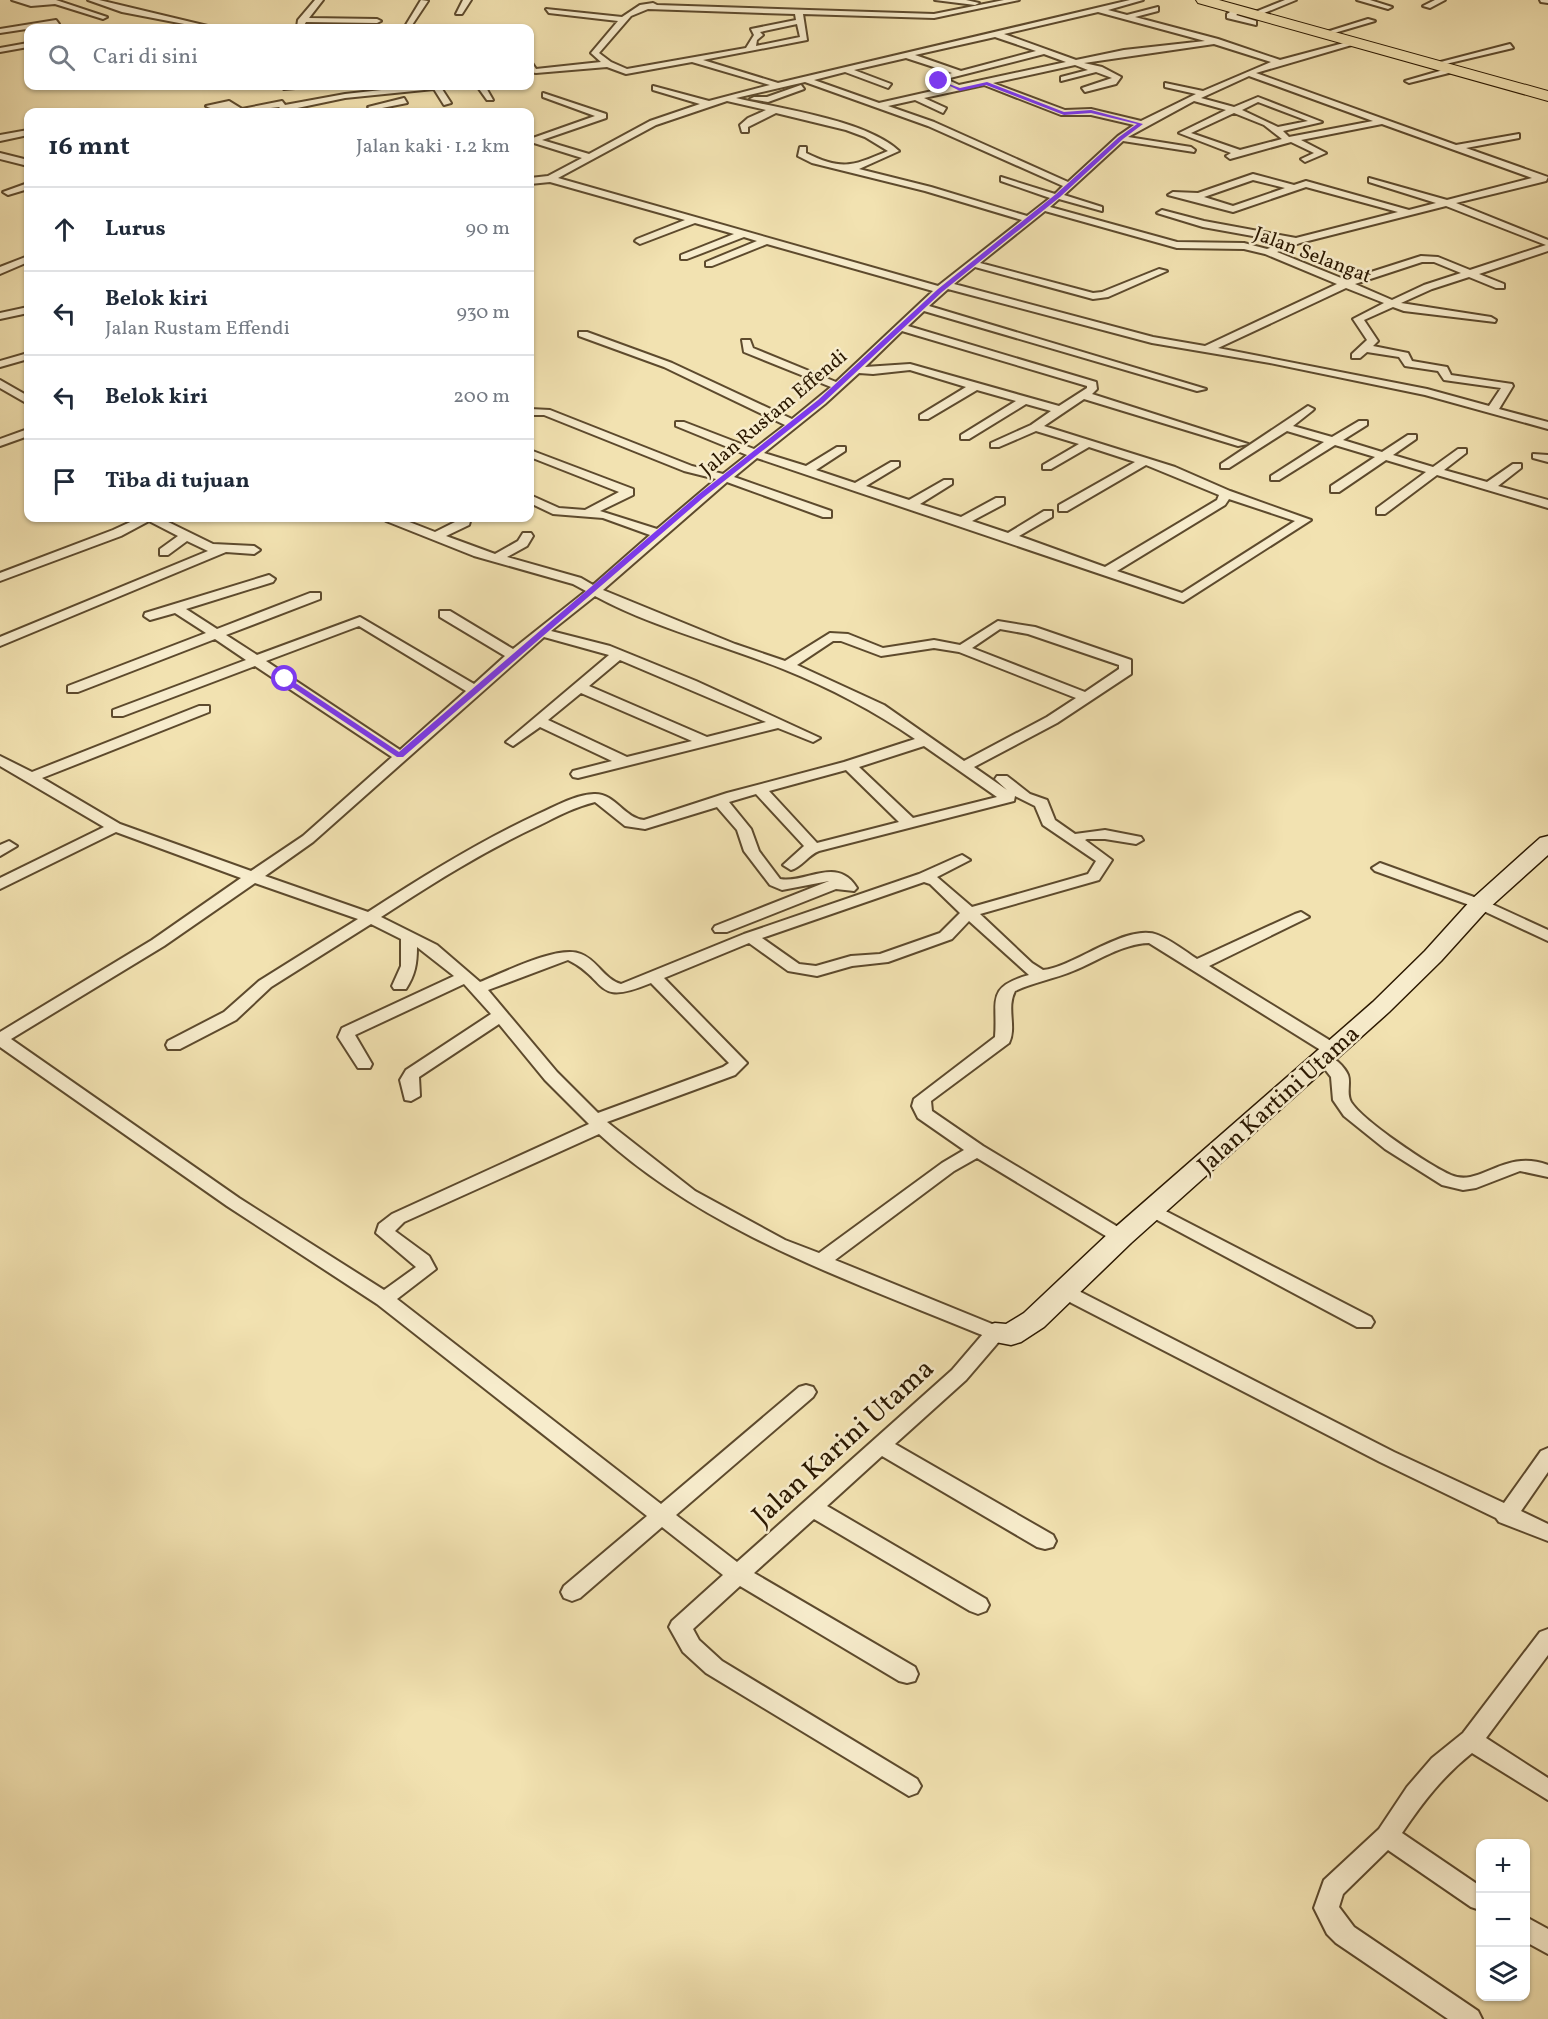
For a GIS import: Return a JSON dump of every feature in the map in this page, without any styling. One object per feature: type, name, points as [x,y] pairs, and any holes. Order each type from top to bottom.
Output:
[{"type":"highway","points":[[1203,0],[1248,16],[1324,34],[1548,96]]},
{"type":"street","points":[[16,0],[31,4],[55,2],[103,17]]},
{"type":"street","points":[[95,1],[115,0]]},
{"type":"street","points":[[301,24],[320,0]]},
{"type":"street","points":[[459,12],[467,0]]},
{"type":"street","points":[[672,0],[632,12],[595,49],[595,53],[608,64],[626,72],[803,39],[798,10]]},
{"type":"street","points":[[939,0],[991,5]]},
{"type":"street","points":[[905,24],[1015,0]]},
{"type":"street","points":[[1117,0],[1127,3]]},
{"type":"street","points":[[534,181],[550,179],[653,123],[731,97],[1138,0]]},
{"type":"street","points":[[1248,16],[1292,0]]},
{"type":"street","points":[[1361,0],[1388,7]]},
{"type":"street","points":[[1427,6],[1441,0]]},
{"type":"street","points":[[95,1],[126,12],[187,24]]},
{"type":"street","points":[[410,24],[424,1]]},
{"type":"street","points":[[643,8],[945,15]]},
{"type":"street","points":[[730,21],[737,9]]},
{"type":"street","points":[[1125,18],[1155,9]]},
{"type":"street","points":[[1099,10],[1215,41],[1278,62]]},
{"type":"street","points":[[549,11],[623,19]]},
{"type":"street","points":[[321,24],[377,21]]},
{"type":"street","points":[[750,48],[754,43],[753,39],[759,35],[754,31],[800,21]]},
{"type":"street","points":[[1324,34],[1371,21]]},
{"type":"street","points":[[44,24],[56,22]]},
{"type":"street","points":[[0,31],[24,27]]},
{"type":"street","points":[[994,34],[1114,75],[1116,80],[1085,90]]},
{"type":"street","points":[[879,105],[1136,50],[1189,49],[1215,41]]},
{"type":"street","name":"Jalan Rustam Effendi","points":[[3,1033],[158,943],[256,877],[308,838],[514,654],[595,590],[657,533],[838,386],[943,288],[1070,186],[1121,138],[1141,124],[1249,73],[1278,62],[1352,42]]},
{"type":"street","points":[[0,50],[24,46]]},
{"type":"street","points":[[1433,65],[1510,46]]},
{"type":"street","points":[[960,89],[938,79],[1046,51]]},
{"type":"street","points":[[908,55],[959,73]]},
{"type":"street","points":[[689,59],[776,85]]},
{"type":"street","points":[[534,70],[608,64]]},
{"type":"street","points":[[1064,79],[1099,69]]},
{"type":"street","points":[[846,70],[888,86]]},
{"type":"street","points":[[1408,81],[1451,70]]},
{"type":"street","points":[[1249,73],[1545,178]]},
{"type":"street","points":[[804,79],[931,124],[1070,186]]},
{"type":"street","points":[[731,97],[765,101],[802,88],[789,82]]},
{"type":"street","points":[[987,83],[1064,113],[1091,112],[1141,124]]},
{"type":"street","points":[[1168,85],[1203,93]]},
{"type":"street","points":[[656,88],[709,104]]},
{"type":"street","points":[[284,90],[283,108],[314,101],[400,90]]},
{"type":"street","points":[[439,90],[447,103]]},
{"type":"street","points":[[484,90],[490,98]]},
{"type":"street","points":[[534,140],[603,116],[546,94]]},
{"type":"street","points":[[354,95],[374,108]]},
{"type":"street","points":[[731,97],[860,132],[895,151],[852,170]]},
{"type":"street","points":[[918,98],[943,110]]},
{"type":"street","points":[[1193,98],[1234,110],[1279,129],[1290,140],[1322,153],[1305,159]]},
{"type":"street","points":[[1239,153],[1183,133],[1254,100],[1262,99],[1318,122],[1279,129]]},
{"type":"street","points":[[314,101],[325,108]]},
{"type":"street","points":[[379,108],[404,101]]},
{"type":"street","points":[[210,106],[229,104],[234,108]]},
{"type":"street","points":[[745,130],[743,127],[750,121],[777,110]]},
{"type":"street","points":[[1227,157],[1290,140],[1381,121]]},
{"type":"street","points":[[1418,134],[1434,130],[1422,125]]},
{"type":"street","points":[[0,138],[24,134]]},
{"type":"street","points":[[1452,146],[1479,145],[1516,136]]},
{"type":"street","points":[[1121,138],[1191,150]]},
{"type":"street","points":[[534,142],[591,158]]},
{"type":"street","points":[[803,149],[801,154],[804,157],[1027,219]]},
{"type":"street","points":[[0,156],[24,162]]},
{"type":"street","points":[[1173,195],[1205,194],[1253,177],[1295,188]]},
{"type":"street","points":[[1268,252],[1297,241],[1450,204],[1545,178]]},
{"type":"street","points":[[550,179],[859,266],[1152,340],[1281,362],[1427,392],[1548,426]]},
{"type":"street","points":[[1004,179],[1099,209]]},
{"type":"street","points":[[1372,180],[1450,204],[1548,243]]},
{"type":"street","points":[[1190,196],[1233,209],[1295,188],[1311,185],[1411,213]]},
{"type":"street","points":[[8,192],[24,187]]},
{"type":"street","name":"Jalan Selangat","points":[[1043,208],[1177,245],[1232,244],[1268,252],[1393,305],[1442,315],[1491,320]]},
{"type":"street","points":[[1162,213],[1203,225],[1297,241]]},
{"type":"street","points":[[640,241],[694,220]]},
{"type":"street","points":[[684,257],[743,234]]},
{"type":"street","points":[[709,264],[767,240]]},
{"type":"street","points":[[1356,356],[1373,339],[1356,321],[1428,287],[1548,248]]},
{"type":"street","points":[[1205,350],[1345,284],[1421,259],[1435,260],[1500,286]]},
{"type":"street","points":[[2,268],[24,260]]},
{"type":"street","points":[[974,264],[1093,296],[1104,295],[1162,271]]},
{"type":"street","points":[[922,308],[1201,388]]},
{"type":"street","points":[[0,316],[24,311]]},
{"type":"street","points":[[958,342],[989,326]]},
{"type":"street","points":[[900,327],[958,342],[1092,384],[1092,389],[1035,428],[995,445]]},
{"type":"street","points":[[583,334],[641,355],[793,424]]},
{"type":"street","points":[[746,342],[748,350],[764,358],[838,386]]},
{"type":"street","points":[[1365,348],[1404,355],[1405,361],[1409,364],[1443,369],[1446,378],[1508,386],[1493,409]]},
{"type":"street","points":[[0,363],[24,357]]},
{"type":"street","points":[[856,369],[873,371],[910,367],[1060,410]]},
{"type":"street","points":[[0,383],[24,398]]},
{"type":"street","points":[[924,417],[975,387]]},
{"type":"street","points":[[1083,395],[1242,444]]},
{"type":"street","points":[[965,436],[1025,400]]},
{"type":"street","points":[[1225,466],[1285,428],[1308,409]]},
{"type":"street","points":[[534,412],[546,412],[688,469],[726,478],[827,514]]},
{"type":"street","points":[[1275,478],[1363,423]]},
{"type":"street","points":[[680,424],[726,444],[963,521],[1183,598],[1305,520],[1226,494],[1190,477],[1145,461],[1035,428]]},
{"type":"street","points":[[1285,428],[1547,503]]},
{"type":"street","points":[[0,443],[24,434]]},
{"type":"street","points":[[1335,489],[1412,436]]},
{"type":"street","points":[[1047,466],[1089,443]]},
{"type":"street","points":[[808,470],[841,449]]},
{"type":"street","points":[[1381,511],[1462,451]]},
{"type":"street","points":[[534,455],[629,492],[589,512]]},
{"type":"street","points":[[1063,508],[1145,461]]},
{"type":"street","points":[[858,486],[895,464]]},
{"type":"street","points":[[1488,487],[1517,466]]},
{"type":"street","points":[[911,504],[948,482]]},
{"type":"street","points":[[1107,571],[1221,502],[1226,494]]},
{"type":"street","points":[[534,501],[557,511],[605,515],[657,533]]},
{"type":"street","points":[[963,521],[1000,501]]},
{"type":"street","points":[[1009,537],[1048,514]]},
{"type":"street","points":[[0,577],[141,522]]},
{"type":"street","points":[[158,522],[211,548],[254,550]]},
{"type":"street","points":[[400,522],[497,558],[578,581],[614,601],[730,647],[787,666],[879,708],[928,740],[1025,796],[1042,803],[1048,822],[1104,860],[1094,877],[968,913],[950,934],[882,959],[851,961],[817,971],[794,968],[750,937]]},
{"type":"street","points":[[436,536],[465,522]]},
{"type":"street","points":[[164,552],[185,536]]},
{"type":"street","points":[[497,558],[523,543],[527,536]]},
{"type":"street","points":[[0,642],[211,548]]},
{"type":"street","points":[[150,616],[269,579]]},
{"type":"street","points":[[73,689],[315,596]]},
{"type":"street","points":[[175,607],[400,756]]},
{"type":"street","points":[[446,614],[514,654]]},
{"type":"street","points":[[118,713],[360,621],[474,690]]},
{"type":"street","points":[[962,649],[994,626],[1003,625],[1030,630],[1126,663],[1126,671],[1052,720],[970,763]]},
{"type":"street","points":[[542,633],[618,655],[813,738]]},
{"type":"street","points":[[787,666],[830,637],[843,638],[881,652],[900,651],[934,644],[962,649],[1086,697]]},
{"type":"street","points":[[513,742],[618,655]]},
{"type":"street","points":[[579,687],[705,741]]},
{"type":"street","points":[[30,778],[204,709]]},
{"type":"street","points":[[539,720],[625,762]]},
{"type":"street","points":[[578,774],[779,723]]},
{"type":"street","points":[[174,1045],[230,1016],[265,984],[439,872],[506,835],[577,802],[595,798],[604,800],[637,826],[686,813],[759,788],[849,765],[928,740]]},
{"type":"street","points":[[1,762],[115,826],[189,855],[370,918],[431,948],[472,982],[550,1076],[598,1123],[650,1167],[689,1195],[778,1244],[995,1333]]},
{"type":"street","points":[[791,866],[805,852],[814,848],[1009,798],[970,763]]},
{"type":"street","points":[[849,765],[910,824]]},
{"type":"street","points":[[759,788],[814,848]]},
{"type":"street","points":[[719,800],[744,829],[752,851],[775,882],[782,885],[829,875],[848,886],[861,898]]},
{"type":"street","points":[[0,884],[115,826]]},
{"type":"street","points":[[1076,839],[1082,836],[1098,835],[1136,840]]},
{"type":"street","name":"Jalan Kartini Utama","points":[[995,1333],[1011,1335],[1023,1329],[1121,1237],[1329,1054],[1433,956],[1480,904],[1548,843]]},
{"type":"street","points":[[364,1064],[345,1037],[348,1032],[472,982],[567,955],[579,959],[617,989],[654,977],[750,937],[924,877],[962,860]]},
{"type":"street","points":[[1380,868],[1480,904],[1548,936]]},
{"type":"street","points":[[924,877],[935,881],[1026,966],[1034,972],[1048,975]]},
{"type":"street","points":[[722,929],[835,884],[848,886]]},
{"type":"street","points":[[1198,965],[1301,917]]},
{"type":"street","points":[[400,986],[409,966],[409,936]]},
{"type":"street","points":[[1121,1237],[977,1150],[924,1114],[921,1106],[923,1099],[1003,1039],[1004,1030],[1000,1012],[1008,988],[1143,938],[1160,942],[1198,965],[1221,983],[1329,1054],[1340,1076],[1338,1086],[1343,1103],[1360,1121],[1448,1181],[1459,1184],[1479,1182],[1520,1163],[1538,1166],[1548,1171]]},
{"type":"street","points":[[384,1299],[428,1269],[422,1261],[385,1233],[392,1223],[424,1205],[598,1123],[729,1071],[739,1063],[654,977]]},
{"type":"street","points":[[411,1096],[409,1080],[412,1074],[501,1016]]},
{"type":"street","points":[[3,1033],[233,1202],[384,1299],[661,1514],[729,1581],[907,1674]]},
{"type":"street","points":[[821,1261],[948,1167],[977,1150]]},
{"type":"street","points":[[1152,1210],[1364,1322]]},
{"type":"street","points":[[1065,1291],[1366,1447],[1548,1533]]},
{"type":"street","name":"Jalan Karini Utama","points":[[909,1786],[741,1686],[700,1656],[680,1627],[959,1375],[995,1333]]},
{"type":"street","points":[[572,1592],[806,1392]]},
{"type":"street","points":[[880,1445],[1045,1541]]},
{"type":"street","points":[[1506,1515],[1548,1456]]},
{"type":"street","points":[[811,1507],[978,1605]]},
{"type":"street","points":[[1469,2019],[1345,1935],[1330,1917],[1326,1908],[1328,1898],[1334,1888],[1387,1836],[1434,1773],[1471,1740],[1548,1638]]},
{"type":"street","points":[[1471,1740],[1548,1790]]},
{"type":"street","points":[[1387,1836],[1476,1896]]},
{"type":"street","points":[[1530,1931],[1548,1943]]},
{"type":"route","points":[[285,679],[400,756],[514,654],[595,590],[657,533],[820,402],[940,290],[1058,196],[1121,138],[1141,124],[1091,112],[1067,114],[987,83],[960,89],[939,81]]}]
